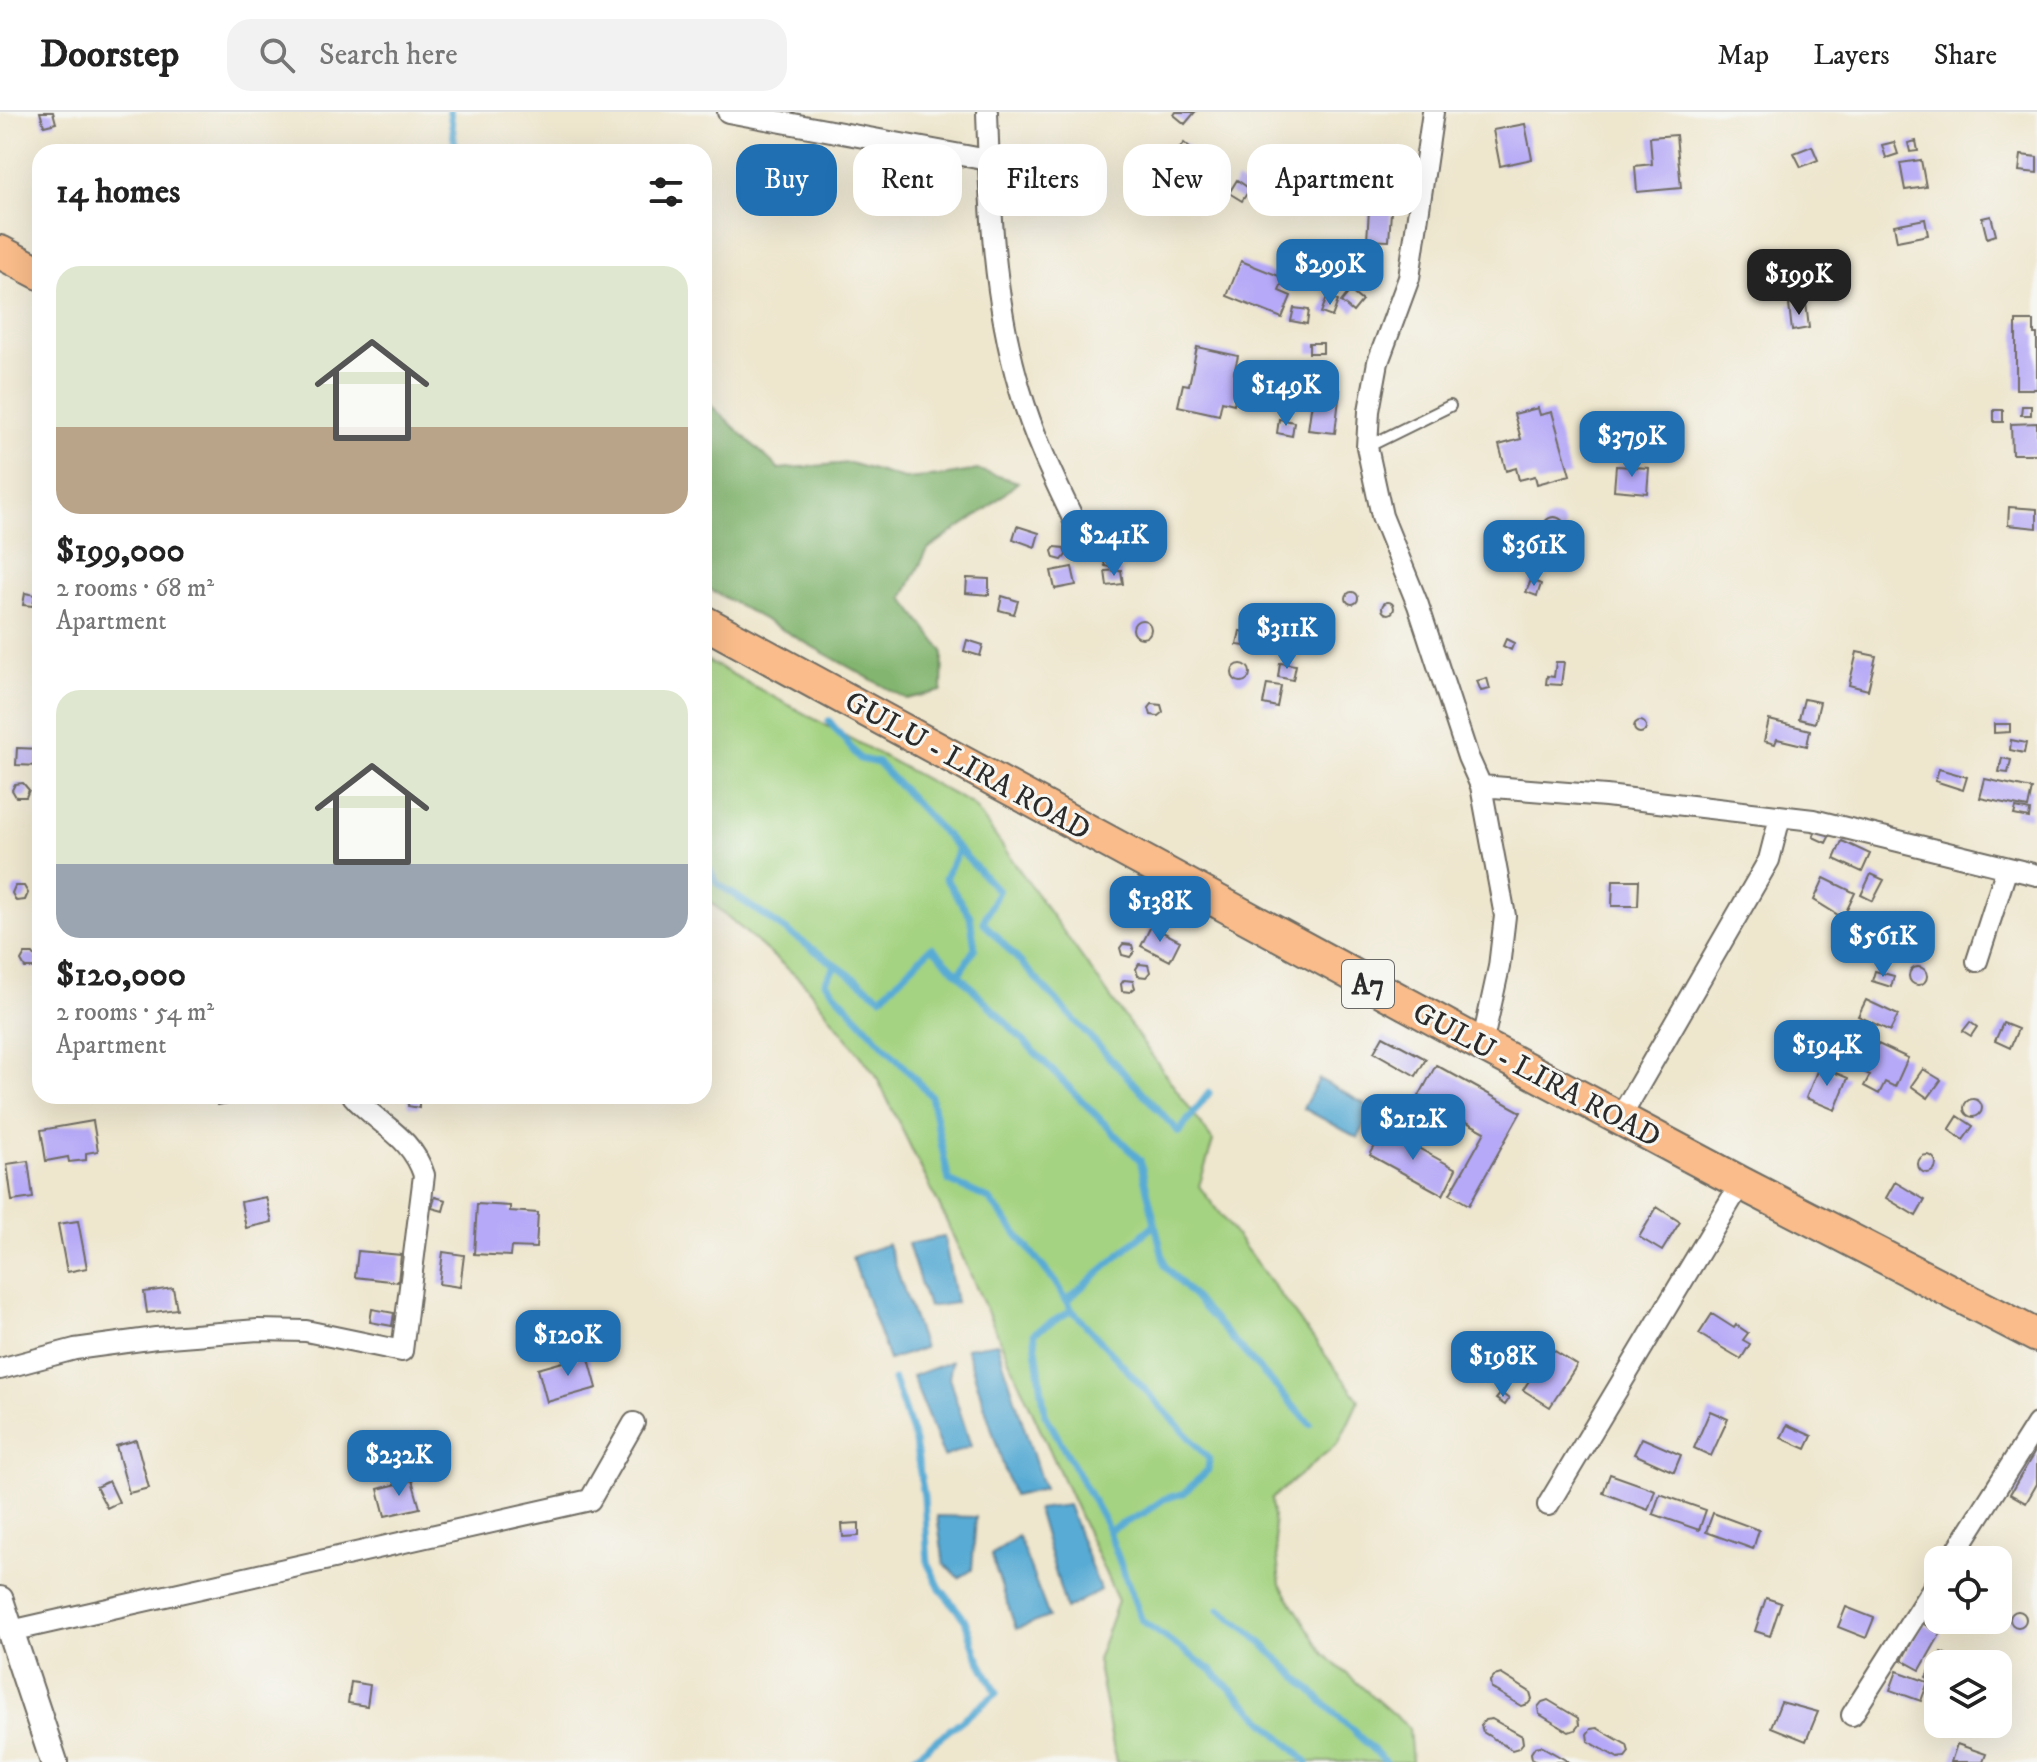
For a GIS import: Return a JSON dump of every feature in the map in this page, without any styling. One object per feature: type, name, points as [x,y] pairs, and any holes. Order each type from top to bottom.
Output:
[{"type":"main road","points":[[0,252],[32,269]]},
{"type":"main road","name":"GULU - LIRA ROAD","points":[[712,626],[1482,1045],[2037,1336]]},
{"type":"street","points":[[728,112],[978,158]]},
{"type":"street","points":[[987,112],[988,144]]},
{"type":"street","points":[[1433,112],[1411,267],[1372,386],[1367,447],[1382,516],[1418,605],[1468,757],[1481,786],[1505,916],[1494,995],[1482,1045]]},
{"type":"street","points":[[991,216],[1001,316],[1024,404],[1043,455],[1079,531]]},
{"type":"street","points":[[1481,786],[1606,796],[1838,825],[2037,875]]},
{"type":"street","points":[[1620,1118],[1769,860],[1780,817]]},
{"type":"street","points":[[1977,961],[2007,868]]},
{"type":"street","points":[[0,1369],[75,1349],[156,1338],[270,1329],[306,1331],[402,1351],[424,1175],[410,1146],[362,1104]]},
{"type":"street","points":[[1548,1505],[1741,1183]]},
{"type":"street","points":[[11,1631],[590,1500],[634,1423]]},
{"type":"street","points":[[1960,1546],[2037,1424]]},
{"type":"street","points":[[0,1600],[54,1762]]},
{"type":"street","points":[[1852,1715],[1924,1602]]},
{"type":"lane","points":[[1367,447],[1450,406]]},
{"type":"green space","points":[[712,406],[779,469],[850,463],[904,479],[978,470],[1018,482],[988,508],[928,549],[903,598],[943,651],[942,691],[906,699],[712,590]]},
{"type":"green space","points":[[712,663],[973,805],[1213,1141],[1199,1186],[1359,1400],[1339,1442],[1271,1499],[1280,1584],[1324,1654],[1409,1728],[1412,1762],[1116,1762],[1097,1660],[1118,1601],[940,1207],[875,1074],[804,983],[712,903]]},
{"type":"water","points":[[1319,1079],[1374,1109],[1358,1138],[1303,1108]]},
{"type":"water","points":[[944,1237],[956,1303],[928,1307],[908,1244]]},
{"type":"water","points":[[888,1244],[924,1348],[889,1360],[852,1257]]},
{"type":"water","points":[[997,1343],[1044,1489],[1013,1496],[966,1348]]},
{"type":"water","points":[[952,1361],[949,1378],[971,1446],[944,1457],[912,1376]]},
{"type":"water","points":[[1068,1505],[1100,1590],[1066,1609],[1037,1509]]},
{"type":"water","points":[[937,1516],[976,1517],[972,1570],[959,1578],[944,1564]]},
{"type":"water","points":[[1018,1536],[1049,1617],[1016,1629],[991,1555]]},
{"type":"building","points":[[40,112],[53,112],[56,123],[44,126]]},
{"type":"building","points":[[1176,112],[1195,112],[1185,124],[1174,115]]},
{"type":"building","points":[[1525,124],[1532,159],[1500,166],[1493,130]]},
{"type":"building","points":[[1676,135],[1681,188],[1637,192],[1635,166],[1652,164],[1650,137]]},
{"type":"building","points":[[1916,141],[1918,151],[1910,152],[1908,143]]},
{"type":"building","points":[[1894,142],[1898,154],[1886,158],[1882,145]]},
{"type":"building","points":[[1812,146],[1818,160],[1801,167],[1794,153]]},
{"type":"building","points":[[2021,155],[2037,157],[2037,173],[2019,171]]},
{"type":"building","points":[[1921,160],[1926,187],[1905,190],[1900,163]]},
{"type":"building","points":[[1237,180],[1247,187],[1247,194],[1242,201],[1231,194]]},
{"type":"building","points":[[1369,216],[1391,216],[1389,241],[1367,240]]},
{"type":"building","points":[[1991,216],[1996,235],[1987,238],[1982,218]]},
{"type":"building","points":[[1925,219],[1928,235],[1897,241],[1894,225]]},
{"type":"building","points":[[1241,261],[1284,278],[1279,291],[1291,296],[1282,318],[1227,296]]},
{"type":"building","points":[[1350,291],[1362,301],[1353,312],[1341,302]]},
{"type":"building","points":[[1327,297],[1338,301],[1332,317],[1321,313]]},
{"type":"building","points":[[1806,303],[1809,328],[1792,331],[1789,305]]},
{"type":"building","points":[[1294,308],[1309,310],[1307,324],[1291,321]]},
{"type":"building","points":[[2016,321],[2034,321],[2034,334],[2037,334],[2037,389],[2016,389]]},
{"type":"building","points":[[1309,343],[1323,343],[1323,353],[1309,353]]},
{"type":"building","points":[[1197,347],[1238,356],[1234,373],[1241,375],[1234,404],[1222,401],[1219,415],[1178,406],[1183,384],[1189,385]]},
{"type":"building","points":[[1314,387],[1340,390],[1335,433],[1308,430]]},
{"type":"building","points":[[2022,406],[2031,406],[2031,415],[2021,415]]},
{"type":"building","points":[[1538,408],[1540,415],[1552,412],[1570,475],[1537,484],[1535,476],[1519,480],[1516,468],[1506,471],[1499,445],[1521,439],[1514,414]]},
{"type":"building","points":[[1994,410],[2003,410],[2003,422],[1994,422]]},
{"type":"building","points":[[1279,419],[1294,422],[1292,436],[1277,433]]},
{"type":"building","points":[[2037,423],[2037,454],[2012,454],[2011,424]]},
{"type":"building","points":[[1616,466],[1649,468],[1647,493],[1614,490]]},
{"type":"building","points":[[2009,507],[2037,509],[2037,528],[2008,525]]},
{"type":"building","points":[[1554,517],[1562,520],[1565,528],[1562,536],[1554,539],[1546,536],[1543,528],[1546,520]]},
{"type":"building","points":[[1017,526],[1039,533],[1035,547],[1013,539]]},
{"type":"building","points":[[1101,533],[1110,534],[1112,541],[1108,546],[1100,544],[1098,538]]},
{"type":"building","points":[[1055,547],[1064,548],[1066,555],[1062,560],[1054,558],[1052,551]]},
{"type":"building","points":[[1107,555],[1115,556],[1117,563],[1113,568],[1105,566],[1103,559]]},
{"type":"building","points":[[1072,567],[1076,585],[1055,589],[1051,571]]},
{"type":"building","points":[[1121,570],[1123,584],[1107,586],[1105,571]]},
{"type":"building","points":[[967,578],[989,579],[989,595],[966,593]]},
{"type":"building","points":[[1531,580],[1541,584],[1537,596],[1526,592]]},
{"type":"building","points":[[1352,592],[1358,598],[1352,604],[1346,598]]},
{"type":"building","points":[[25,593],[32,594],[32,606],[23,605]]},
{"type":"building","points":[[1002,596],[1018,601],[1014,614],[999,610]]},
{"type":"building","points":[[1388,602],[1394,608],[1388,614],[1382,608]]},
{"type":"building","points":[[1142,620],[1151,629],[1142,638],[1133,629]]},
{"type":"building","points":[[1240,631],[1255,634],[1253,647],[1237,645]]},
{"type":"building","points":[[1506,639],[1514,643],[1511,650],[1503,646]]},
{"type":"building","points":[[967,640],[983,645],[980,656],[964,651]]},
{"type":"building","points":[[1857,652],[1876,656],[1868,690],[1849,685]]},
{"type":"building","points":[[1556,662],[1564,662],[1561,685],[1546,684],[1547,676],[1554,677]]},
{"type":"building","points":[[1280,663],[1296,665],[1293,680],[1278,677]]},
{"type":"building","points":[[1241,664],[1250,673],[1241,682],[1232,673]]},
{"type":"building","points":[[1487,678],[1490,689],[1481,691],[1477,681]]},
{"type":"building","points":[[1267,684],[1281,686],[1277,707],[1263,704]]},
{"type":"building","points":[[1804,699],[1820,702],[1815,723],[1799,719]]},
{"type":"building","points":[[1152,704],[1161,705],[1163,712],[1158,716],[1151,715],[1149,708]]},
{"type":"building","points":[[1769,720],[1810,730],[1807,746],[1777,739],[1775,744],[1764,741]]},
{"type":"building","points":[[1640,721],[1646,727],[1640,733],[1634,727]]},
{"type":"building","points":[[1994,724],[2010,724],[2010,732],[1994,733]]},
{"type":"building","points":[[2011,740],[2026,743],[2024,753],[2010,750]]},
{"type":"building","points":[[17,748],[32,749],[32,766],[16,765]]},
{"type":"building","points":[[2002,758],[2011,760],[2008,773],[1999,772]]},
{"type":"building","points":[[1939,769],[1967,777],[1963,790],[1935,781]]},
{"type":"building","points":[[1985,779],[2032,789],[2028,808],[1980,798]]},
{"type":"building","points":[[23,783],[29,790],[26,797],[16,797],[12,790],[15,784]]},
{"type":"building","points":[[2016,808],[2030,811],[2029,818],[2014,815]]},
{"type":"building","points":[[1818,827],[1831,833],[1826,843],[1813,837]]},
{"type":"building","points":[[1842,841],[1870,854],[1862,872],[1834,859]]},
{"type":"building","points":[[1871,874],[1884,880],[1873,901],[1861,895]]},
{"type":"building","points":[[1824,878],[1855,893],[1843,918],[1814,900]]},
{"type":"building","points":[[1613,880],[1639,880],[1638,906],[1612,906]]},
{"type":"building","points":[[15,886],[24,886],[28,893],[25,900],[16,901],[12,893]]},
{"type":"building","points":[[1151,926],[1180,941],[1170,961],[1141,946]]},
{"type":"building","points":[[1123,944],[1132,945],[1134,952],[1130,957],[1122,955],[1120,948]]},
{"type":"building","points":[[25,954],[32,954],[32,968],[25,968],[21,961]]},
{"type":"building","points":[[1139,964],[1148,965],[1150,972],[1146,977],[1138,976],[1136,969]]},
{"type":"building","points":[[1918,967],[1927,976],[1918,985],[1909,976]]},
{"type":"building","points":[[1875,971],[1894,976],[1891,987],[1872,981]]},
{"type":"building","points":[[1124,980],[1133,981],[1135,988],[1130,992],[1122,991]]},
{"type":"building","points":[[1866,1000],[1898,1015],[1890,1031],[1858,1016]]},
{"type":"building","points":[[1970,1022],[1977,1027],[1971,1036],[1963,1031]]},
{"type":"building","points":[[2003,1023],[2018,1029],[2010,1048],[1995,1041]]},
{"type":"building","points":[[1859,1035],[1908,1058],[1895,1087],[1885,1082],[1879,1094],[1864,1086],[1870,1075],[1846,1063]]},
{"type":"building","points":[[1383,1036],[1426,1059],[1416,1076],[1374,1052]]},
{"type":"building","points":[[1436,1065],[1521,1112],[1469,1205],[1450,1194],[1485,1132],[1419,1096]]},
{"type":"building","points":[[1819,1066],[1848,1078],[1835,1110],[1806,1098]]},
{"type":"building","points":[[1923,1069],[1941,1080],[1928,1098],[1911,1086]]},
{"type":"building","points":[[1973,1099],[1982,1108],[1973,1117],[1964,1108]]},
{"type":"building","points":[[1958,1116],[1973,1126],[1963,1140],[1949,1130]]},
{"type":"building","points":[[93,1121],[98,1151],[86,1153],[86,1160],[69,1162],[68,1157],[46,1161],[41,1130]]},
{"type":"building","points":[[1384,1129],[1456,1169],[1443,1195],[1370,1155]]},
{"type":"building","points":[[1927,1155],[1936,1164],[1927,1173],[1918,1164]]},
{"type":"building","points":[[28,1161],[33,1198],[12,1201],[7,1164]]},
{"type":"building","points":[[1895,1182],[1925,1200],[1916,1216],[1886,1198]]},
{"type":"building","points":[[266,1197],[272,1222],[246,1228],[241,1202]]},
{"type":"building","points":[[435,1197],[446,1200],[443,1211],[432,1208]]},
{"type":"building","points":[[477,1204],[510,1206],[510,1211],[538,1213],[536,1248],[511,1247],[510,1256],[474,1254]]},
{"type":"building","points":[[1657,1207],[1680,1222],[1662,1251],[1639,1237]]},
{"type":"building","points":[[78,1221],[87,1268],[67,1272],[58,1224]]},
{"type":"building","points":[[358,1251],[401,1255],[398,1282],[355,1277]]},
{"type":"building","points":[[443,1252],[464,1255],[460,1287],[439,1284]]},
{"type":"building","points":[[173,1288],[177,1309],[147,1313],[144,1292]]},
{"type":"building","points":[[372,1309],[394,1313],[392,1326],[370,1322]]},
{"type":"building","points":[[1712,1314],[1748,1333],[1743,1340],[1750,1344],[1741,1359],[1699,1334]]},
{"type":"building","points":[[1532,1336],[1541,1346],[1531,1355],[1522,1345]]},
{"type":"building","points":[[1508,1347],[1515,1351],[1510,1358],[1504,1353]]},
{"type":"building","points":[[1550,1348],[1577,1365],[1550,1407],[1523,1390]]},
{"type":"building","points":[[588,1355],[597,1388],[547,1402],[538,1369]]},
{"type":"building","points":[[1501,1393],[1509,1399],[1505,1405],[1496,1399]]},
{"type":"building","points":[[1710,1411],[1728,1419],[1711,1456],[1694,1448]]},
{"type":"building","points":[[1787,1425],[1812,1436],[1806,1449],[1781,1438]]},
{"type":"building","points":[[1642,1438],[1681,1455],[1674,1472],[1634,1454]]},
{"type":"building","points":[[136,1440],[149,1488],[129,1493],[116,1446]]},
{"type":"building","points":[[2037,1448],[2037,1484],[2026,1503],[2010,1494]]},
{"type":"building","points":[[1610,1474],[1655,1490],[1648,1510],[1603,1493]]},
{"type":"building","points":[[412,1480],[420,1508],[385,1516],[378,1489]]},
{"type":"building","points":[[109,1481],[119,1502],[107,1508],[96,1487]]},
{"type":"building","points":[[1660,1494],[1706,1510],[1699,1530],[1653,1514]]},
{"type":"building","points":[[1713,1513],[1759,1530],[1753,1549],[1706,1532]]},
{"type":"building","points":[[859,1523],[859,1536],[843,1537],[842,1524]]},
{"type":"building","points":[[1766,1598],[1781,1603],[1770,1636],[1755,1631]]},
{"type":"building","points":[[1846,1607],[1874,1618],[1866,1638],[1838,1627]]},
{"type":"building","points":[[2015,1611],[2021,1611],[2026,1616],[2026,1622],[2021,1627],[2012,1625],[2012,1613]]},
{"type":"building","points":[[1922,1623],[1924,1634],[1940,1634],[1931,1650],[1924,1650],[1924,1663],[1920,1670],[1902,1660]]},
{"type":"building","points":[[1897,1671],[1924,1681],[1921,1701],[1890,1690]]},
{"type":"building","points":[[1501,1674],[1530,1692],[1532,1699],[1528,1704],[1521,1706],[1491,1688],[1490,1681]]},
{"type":"building","points":[[351,1682],[370,1685],[367,1706],[348,1703]]},
{"type":"building","points":[[1548,1700],[1578,1718],[1579,1725],[1575,1730],[1569,1732],[1539,1714],[1538,1707]]},
{"type":"building","points":[[1781,1702],[1818,1712],[1806,1741],[1771,1727]]},
{"type":"building","points":[[1492,1719],[1522,1736],[1523,1743],[1519,1748],[1512,1750],[1483,1732],[1481,1725],[1485,1720]]},
{"type":"building","points":[[1597,1728],[1627,1745],[1629,1752],[1625,1757],[1618,1758],[1588,1741],[1587,1734]]},
{"type":"building","points":[[1957,1744],[1986,1754],[1983,1762],[1951,1762]]},
{"type":"building","points":[[1541,1746],[1569,1762],[1537,1762],[1532,1759],[1531,1753],[1535,1747]]},
{"type":"waterway","points":[[450,112],[455,144]]},
{"type":"waterway","points":[[829,721],[860,759],[878,763],[998,891],[983,922],[1179,1132],[1209,1093]]},
{"type":"waterway","points":[[959,849],[945,878],[970,916],[975,948],[959,974]]},
{"type":"waterway","points":[[712,874],[717,883],[836,965],[825,982],[931,1096],[949,1181],[989,1199],[1055,1282],[1072,1310],[1034,1333],[1045,1414],[1105,1522],[1142,1621],[1210,1669],[1307,1762]]},
{"type":"waterway","points":[[836,965],[881,997],[932,947],[1140,1160],[1165,1266],[1310,1424]]},
{"type":"waterway","points":[[1067,1300],[1155,1224]]},
{"type":"waterway","points":[[1072,1310],[1209,1459],[1208,1470],[1184,1493],[1164,1499],[1108,1531]]},
{"type":"waterway","points":[[894,1380],[915,1442],[924,1497],[928,1564],[940,1588],[965,1620],[977,1655],[997,1693],[908,1762]]},
{"type":"waterway","points":[[1220,1609],[1250,1632],[1386,1762]]}]
